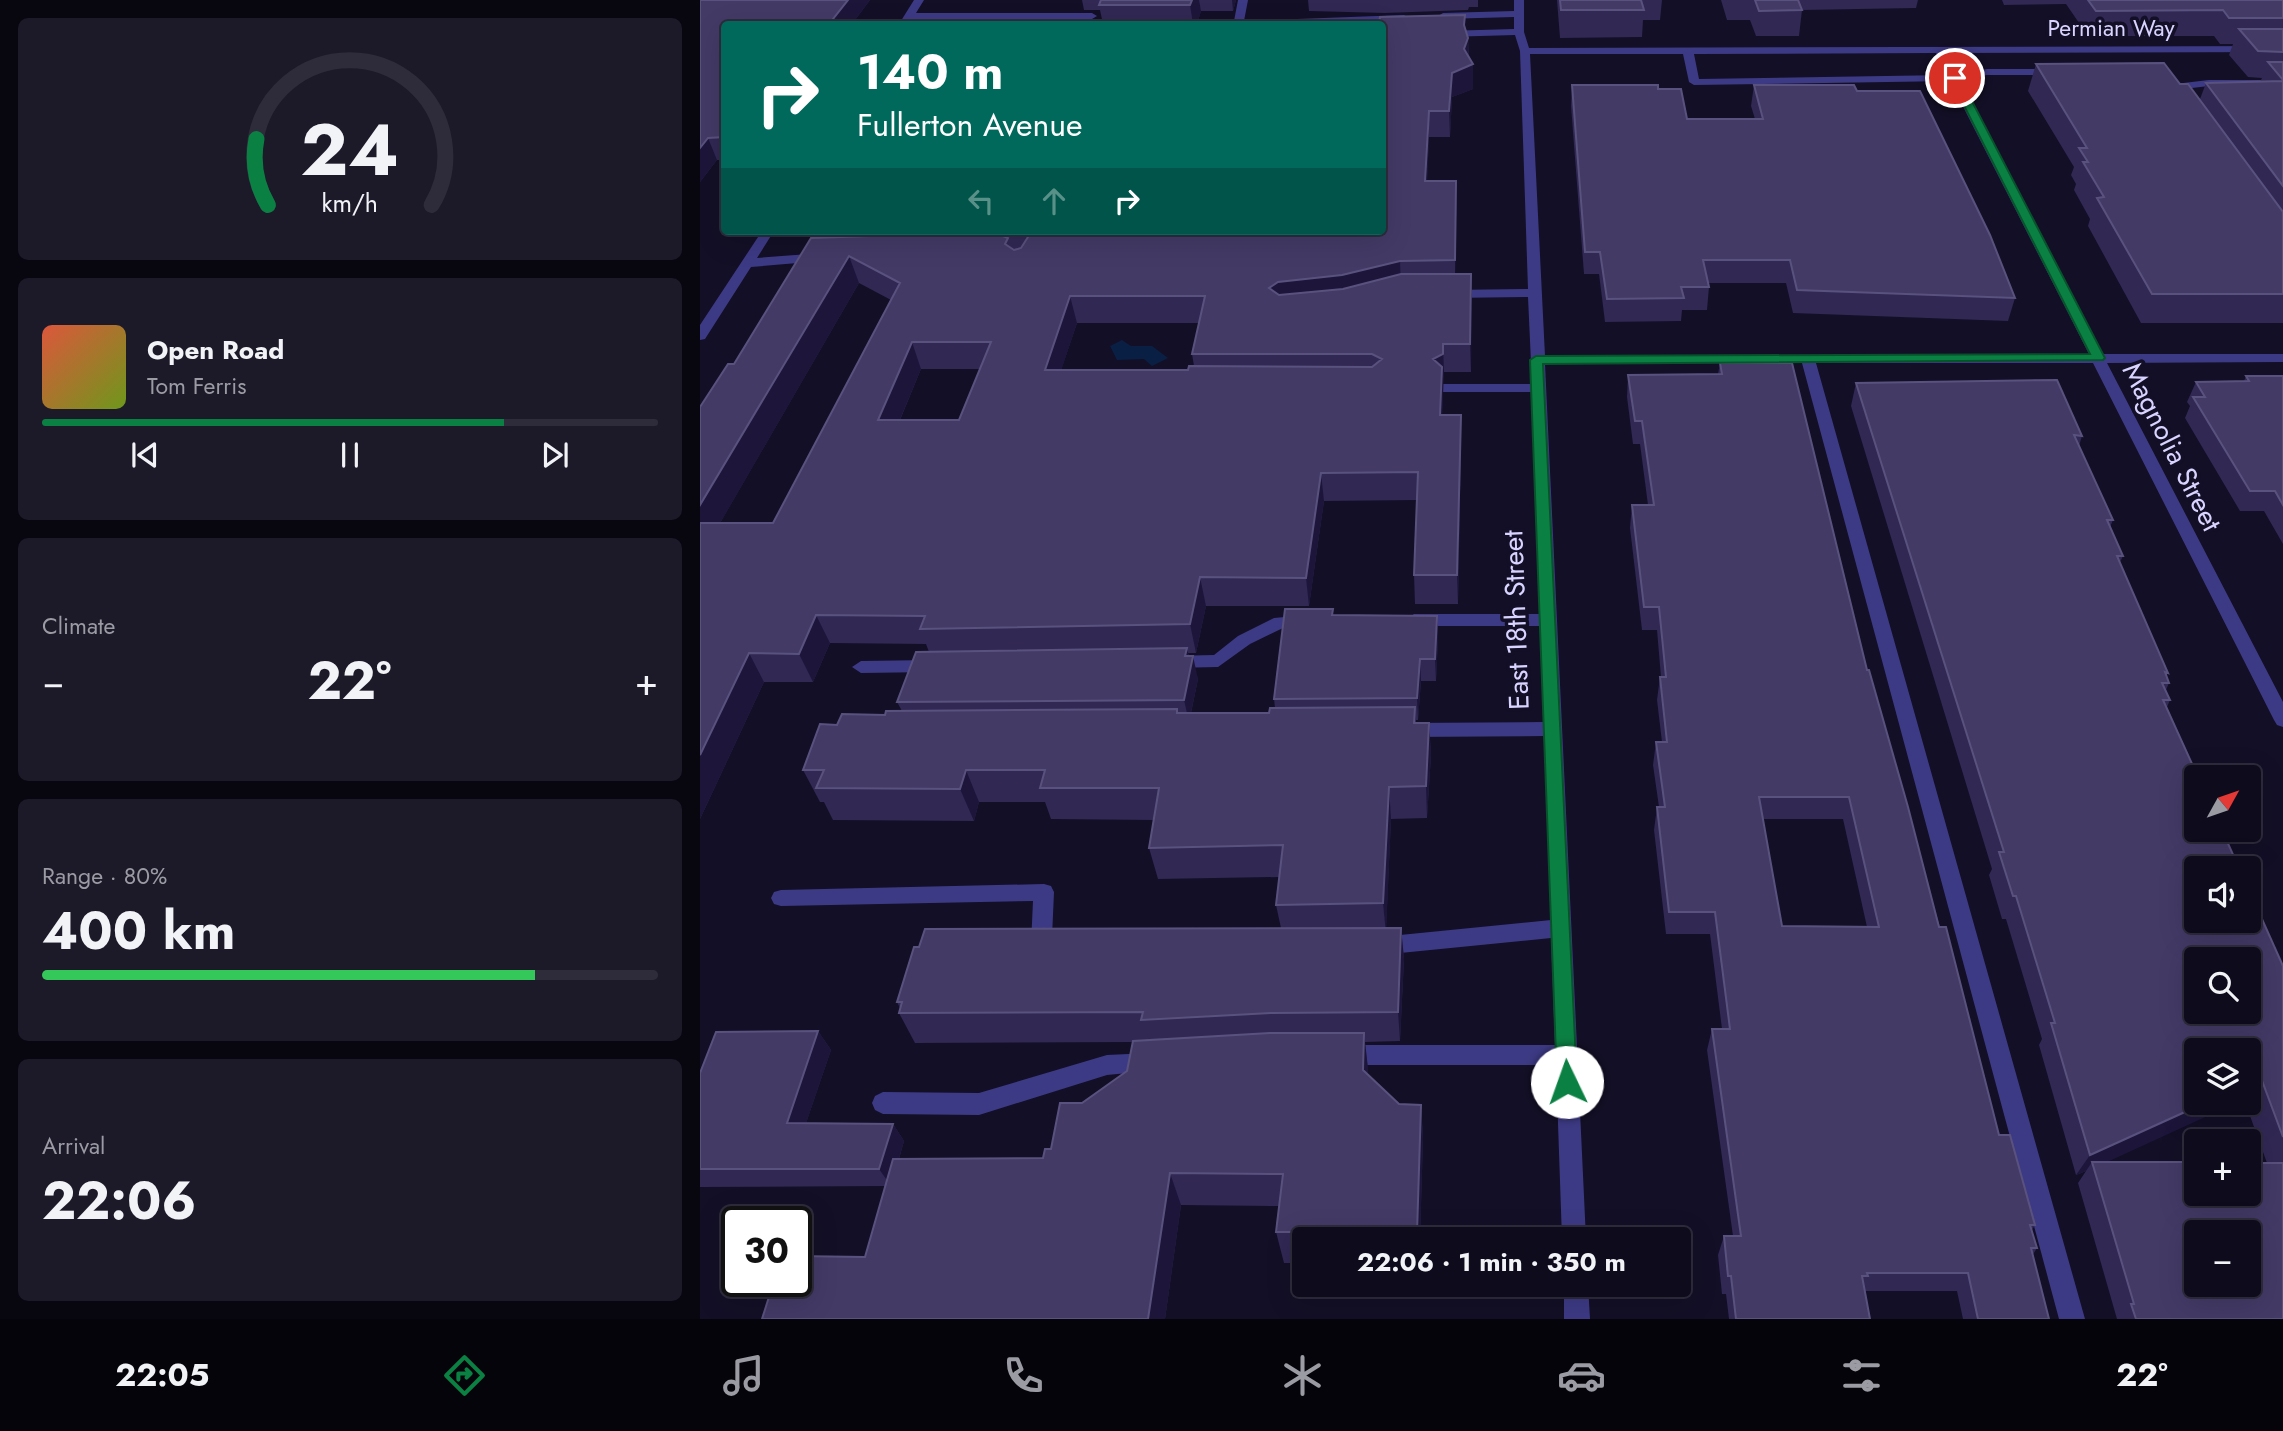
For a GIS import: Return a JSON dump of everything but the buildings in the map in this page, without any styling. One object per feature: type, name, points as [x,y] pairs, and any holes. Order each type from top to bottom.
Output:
[{"type":"street","points":[[906,20],[919,0]]},
{"type":"street","points":[[1237,21],[1243,0]]},
{"type":"street","points":[[1426,17],[1519,7]]},
{"type":"street","name":"East 18th Street","points":[[1519,7],[1519,32],[1525,51],[1573,1227]]},
{"type":"street","points":[[906,20],[1092,16]]},
{"type":"street","points":[[1295,21],[1413,17]]},
{"type":"street","points":[[1437,34],[1519,32]]},
{"type":"street","name":"Permian Way","points":[[1525,51],[1938,49],[2146,54],[2283,49]]},
{"type":"street","name":"Magnolia Street","points":[[1938,49],[2283,720]]},
{"type":"street","points":[[1688,50],[1694,82],[1955,78],[1987,72],[2070,72]]},
{"type":"street","points":[[2176,99],[2162,84],[2283,83]]},
{"type":"street","points":[[700,336],[765,235]]},
{"type":"street","points":[[747,263],[839,256]]},
{"type":"street","points":[[1428,294],[1533,293]]},
{"type":"street","points":[[1536,360],[2283,358]]},
{"type":"street","points":[[1808,359],[2071,1319]]},
{"type":"street","points":[[1443,388],[1538,388]]},
{"type":"street","points":[[1395,620],[1547,620]]},
{"type":"street","points":[[1149,662],[1218,661],[1244,640],[1280,622],[1326,621]]},
{"type":"street","points":[[861,667],[943,666]]},
{"type":"street","points":[[1385,730],[1552,729]]},
{"type":"street","points":[[781,898],[1044,892],[1041,946],[1068,946]]},
{"type":"street","points":[[1364,948],[1561,928]]},
{"type":"street","points":[[1318,1055],[1566,1055]]},
{"type":"street","points":[[883,1103],[979,1104],[1107,1065],[1172,1061]]},
{"type":"street","points":[[1576,1297],[1577,1319]]},
{"type":"water","points":[[1122,340],[1131,346],[1152,346],[1168,358],[1152,366],[1144,359],[1117,360],[1110,346]]},
{"type":"route","points":[[1567,1082],[1536,360],[2099,358],[1955,78]]}]
